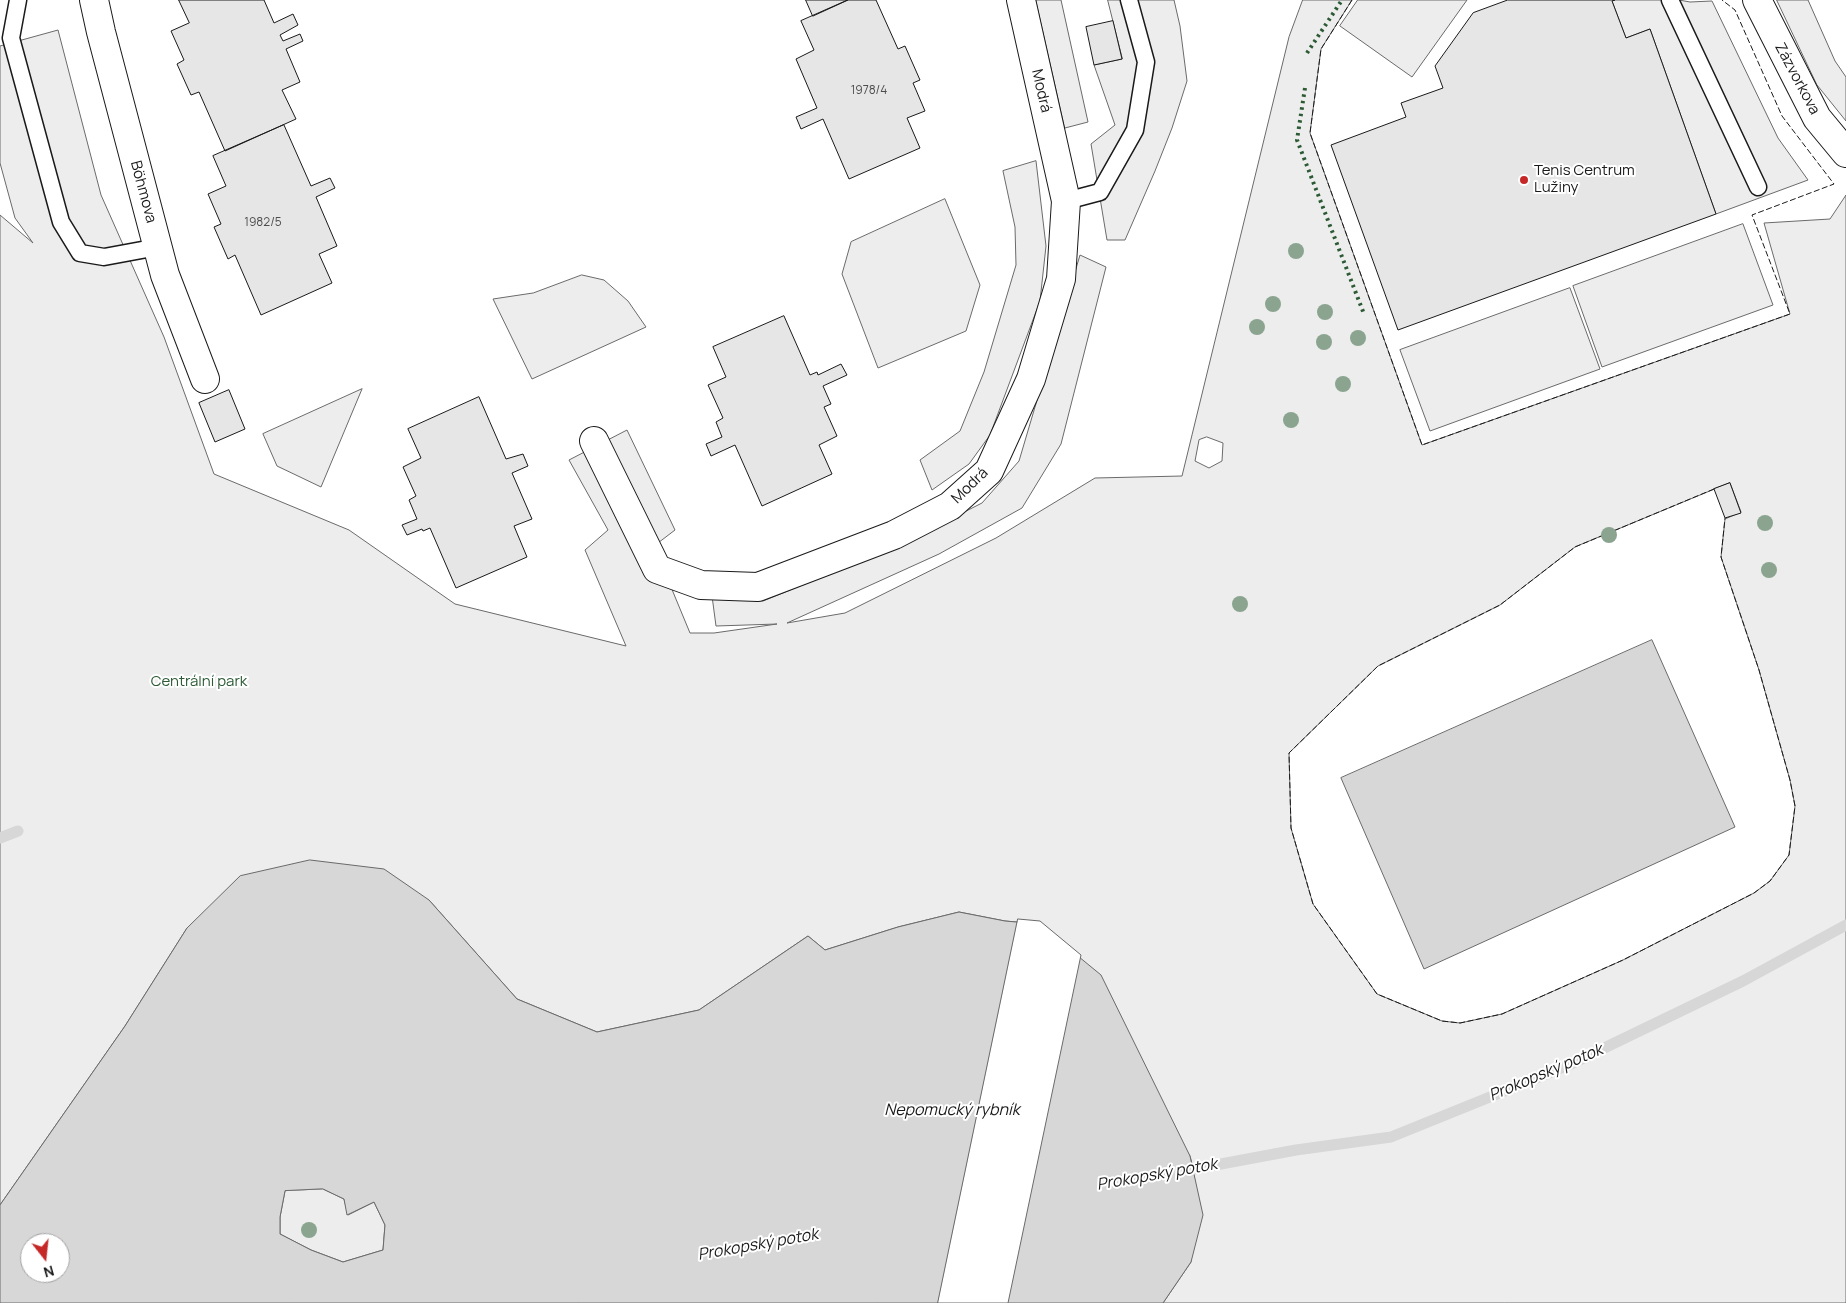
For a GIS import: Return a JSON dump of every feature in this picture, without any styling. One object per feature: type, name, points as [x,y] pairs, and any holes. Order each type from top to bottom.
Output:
[{"type":"street","name":"Böhmova","points":[[94,0],[165,275],[205,379]]},
{"type":"street","name":"Modrá","points":[[594,441],[658,569],[701,584],[758,587],[902,531],[950,506],[989,471],[1031,379],[1061,279],[1066,201],[1021,0]]},
{"type":"street","name":"Zázvorkova","points":[[1756,0],[1817,118],[1846,153]]},
{"type":"lane","points":[[18,0],[11,38],[61,222],[80,253],[104,257],[158,247]]},
{"type":"lane","points":[[1066,201],[1100,192],[1135,130],[1146,62],[1129,0]]},
{"type":"lane","points":[[1670,0],[1758,187]]},
{"type":"shaded area","points":[[1036,0],[1061,0],[1088,122],[1065,128]]},
{"type":"shaded area","points":[[1108,0],[1174,0],[1180,26],[1187,81],[1172,128],[1125,240],[1107,240],[1091,144],[1115,125],[1094,65],[1122,59]]},
{"type":"shaded area","name":"Centrální park","points":[[1303,0],[1352,0],[1321,49],[1310,133],[1422,445],[1790,314],[1764,223],[1830,219],[1846,195],[1846,1303],[1163,1303],[1191,1262],[1194,1171],[1190,1156],[1039,924],[1005,921],[959,912],[898,927],[825,950],[808,936],[699,1010],[597,1032],[517,999],[429,900],[187,928],[125,1026],[0,1205],[0,215],[33,243],[15,218],[0,163],[0,46],[58,30],[101,195],[164,337],[214,474],[349,530],[455,604],[626,646],[585,550],[608,530],[569,460],[627,430],[675,530],[654,546],[690,633],[714,633],[777,624],[716,626],[712,596],[763,601],[889,550],[982,503],[1019,461],[1080,255],[1106,267],[1061,444],[1022,508],[939,554],[787,623],[845,613],[996,538],[1095,478],[1182,476],[1289,37]],"holes":[[[1207,437],[1223,443],[1222,461],[1209,468],[1195,461],[1199,440]],[[1730,483],[1741,512],[1725,519],[1721,557],[1759,670],[1790,780],[1795,806],[1789,855],[1770,881],[1754,893],[1623,960],[1502,1014],[1460,1023],[1442,1021],[1377,994],[1313,904],[1291,828],[1289,753],[1378,666],[1500,605],[1575,547]]]},
{"type":"shaded area","points":[[1358,0],[1467,0],[1412,77],[1340,26]]},
{"type":"shaded area","points":[[1777,0],[1808,0],[1835,61],[1846,77],[1846,121],[1817,85]]},
{"type":"shaded area","points":[[1612,1],[1712,1],[1778,138],[1808,180],[1716,214],[1650,29],[1626,38]]},
{"type":"shaded area","points":[[1036,161],[1046,246],[1040,301],[990,435],[969,464],[932,490],[920,460],[960,431],[984,372],[1016,265],[1015,227],[1003,171]]},
{"type":"shaded area","points":[[945,199],[980,285],[966,331],[878,368],[842,274],[851,242]]},
{"type":"shaded area","points":[[1743,224],[1773,305],[1602,367],[1573,286]]},
{"type":"shaded area","points":[[582,275],[604,280],[628,301],[646,327],[532,379],[493,299],[533,293]]},
{"type":"shaded area","points":[[1570,288],[1600,369],[1430,431],[1400,350]]},
{"type":"shaded area","points":[[362,389],[321,487],[277,466],[263,434]]},
{"type":"shaded area","points":[[323,1189],[344,1199],[348,1215],[374,1202],[385,1225],[383,1250],[343,1262],[311,1250],[280,1234],[280,1217],[285,1191]]},
{"type":"water","points":[[1652,640],[1735,827],[1424,969],[1341,778]]},
{"type":"water","name":"Nepomucký rybník","points":[[310,860],[384,869],[429,900],[517,999],[597,1032],[699,1010],[808,936],[825,950],[898,927],[959,912],[1005,921],[1039,924],[1101,975],[1190,1156],[1203,1215],[1191,1262],[1163,1303],[0,1303],[0,1205],[125,1026],[187,928],[240,876]],"holes":[[[323,1189],[344,1199],[347,1215],[374,1202],[385,1225],[383,1250],[343,1262],[311,1250],[280,1234],[280,1217],[285,1191]]]},
{"type":"pier","points":[[1018,919],[1040,921],[1081,955],[1008,1303],[938,1303]]},
{"type":"building","points":[[179,0],[264,0],[274,23],[293,14],[298,25],[280,35],[283,41],[300,34],[303,41],[286,49],[300,82],[282,90],[296,119],[225,151],[199,92],[191,95],[177,64],[184,60],[171,31],[189,23]]},
{"type":"building","points":[[806,0],[848,0],[813,16]]},
{"type":"building","points":[[848,0],[876,0],[898,49],[905,46],[920,80],[913,83],[925,111],[907,118],[920,148],[849,179],[823,119],[801,129],[796,117],[817,108],[796,59],[814,50],[801,21]]},
{"type":"building","name":"Tenis Centrum Lužiny","points":[[1508,0],[1615,0],[1612,1],[1626,38],[1650,29],[1716,214],[1398,330],[1331,145],[1406,117],[1401,103],[1443,88],[1435,66],[1473,13]]},
{"type":"building","points":[[1113,21],[1122,59],[1094,65],[1086,27]]},
{"type":"building","points":[[284,125],[311,186],[330,178],[335,188],[316,197],[337,246],[319,254],[332,283],[261,315],[235,255],[228,259],[214,227],[221,224],[208,194],[226,186],[213,156]]},
{"type":"building","points":[[784,316],[810,375],[817,372],[818,375],[841,364],[847,375],[823,386],[831,404],[824,407],[837,436],[819,445],[832,474],[762,506],[735,445],[711,456],[706,444],[722,437],[716,422],[723,418],[708,385],[726,377],[713,347]]},
{"type":"building","points":[[229,390],[245,429],[215,442],[199,403]]},
{"type":"building","points":[[479,397],[506,459],[523,454],[528,466],[512,473],[532,519],[514,526],[527,557],[456,588],[430,528],[407,535],[402,525],[417,519],[409,500],[416,496],[403,467],[421,458],[408,429]]},
{"type":"building","points":[[1730,483],[1741,513],[1725,518],[1714,489]]},
{"type":"waterway","points":[[0,838],[18,831]]},
{"type":"waterway","name":"Prokopský potok","points":[[1178,1172],[1296,1150],[1391,1137],[1569,1065],[1743,981],[1846,925]]},
{"type":"hedge","points":[[1307,53],[1342,0]]},
{"type":"hedge","points":[[1305,88],[1297,140],[1364,314]]},
{"type":"fence","points":[[1352,0],[1321,49],[1310,133],[1422,445],[1790,314],[1752,215],[1834,184],[1782,116],[1735,10],[1722,0]]},
{"type":"fence","points":[[1714,489],[1575,547],[1500,605],[1378,666],[1289,753],[1291,828],[1313,904],[1377,994],[1442,1021],[1460,1023],[1502,1014],[1623,960],[1754,893],[1770,881],[1789,855],[1795,806],[1790,780],[1759,670],[1721,557],[1725,518]]},
{"type":"place","name":"Tenis Centrum Lužiny","points":[[1524,180]]}]
